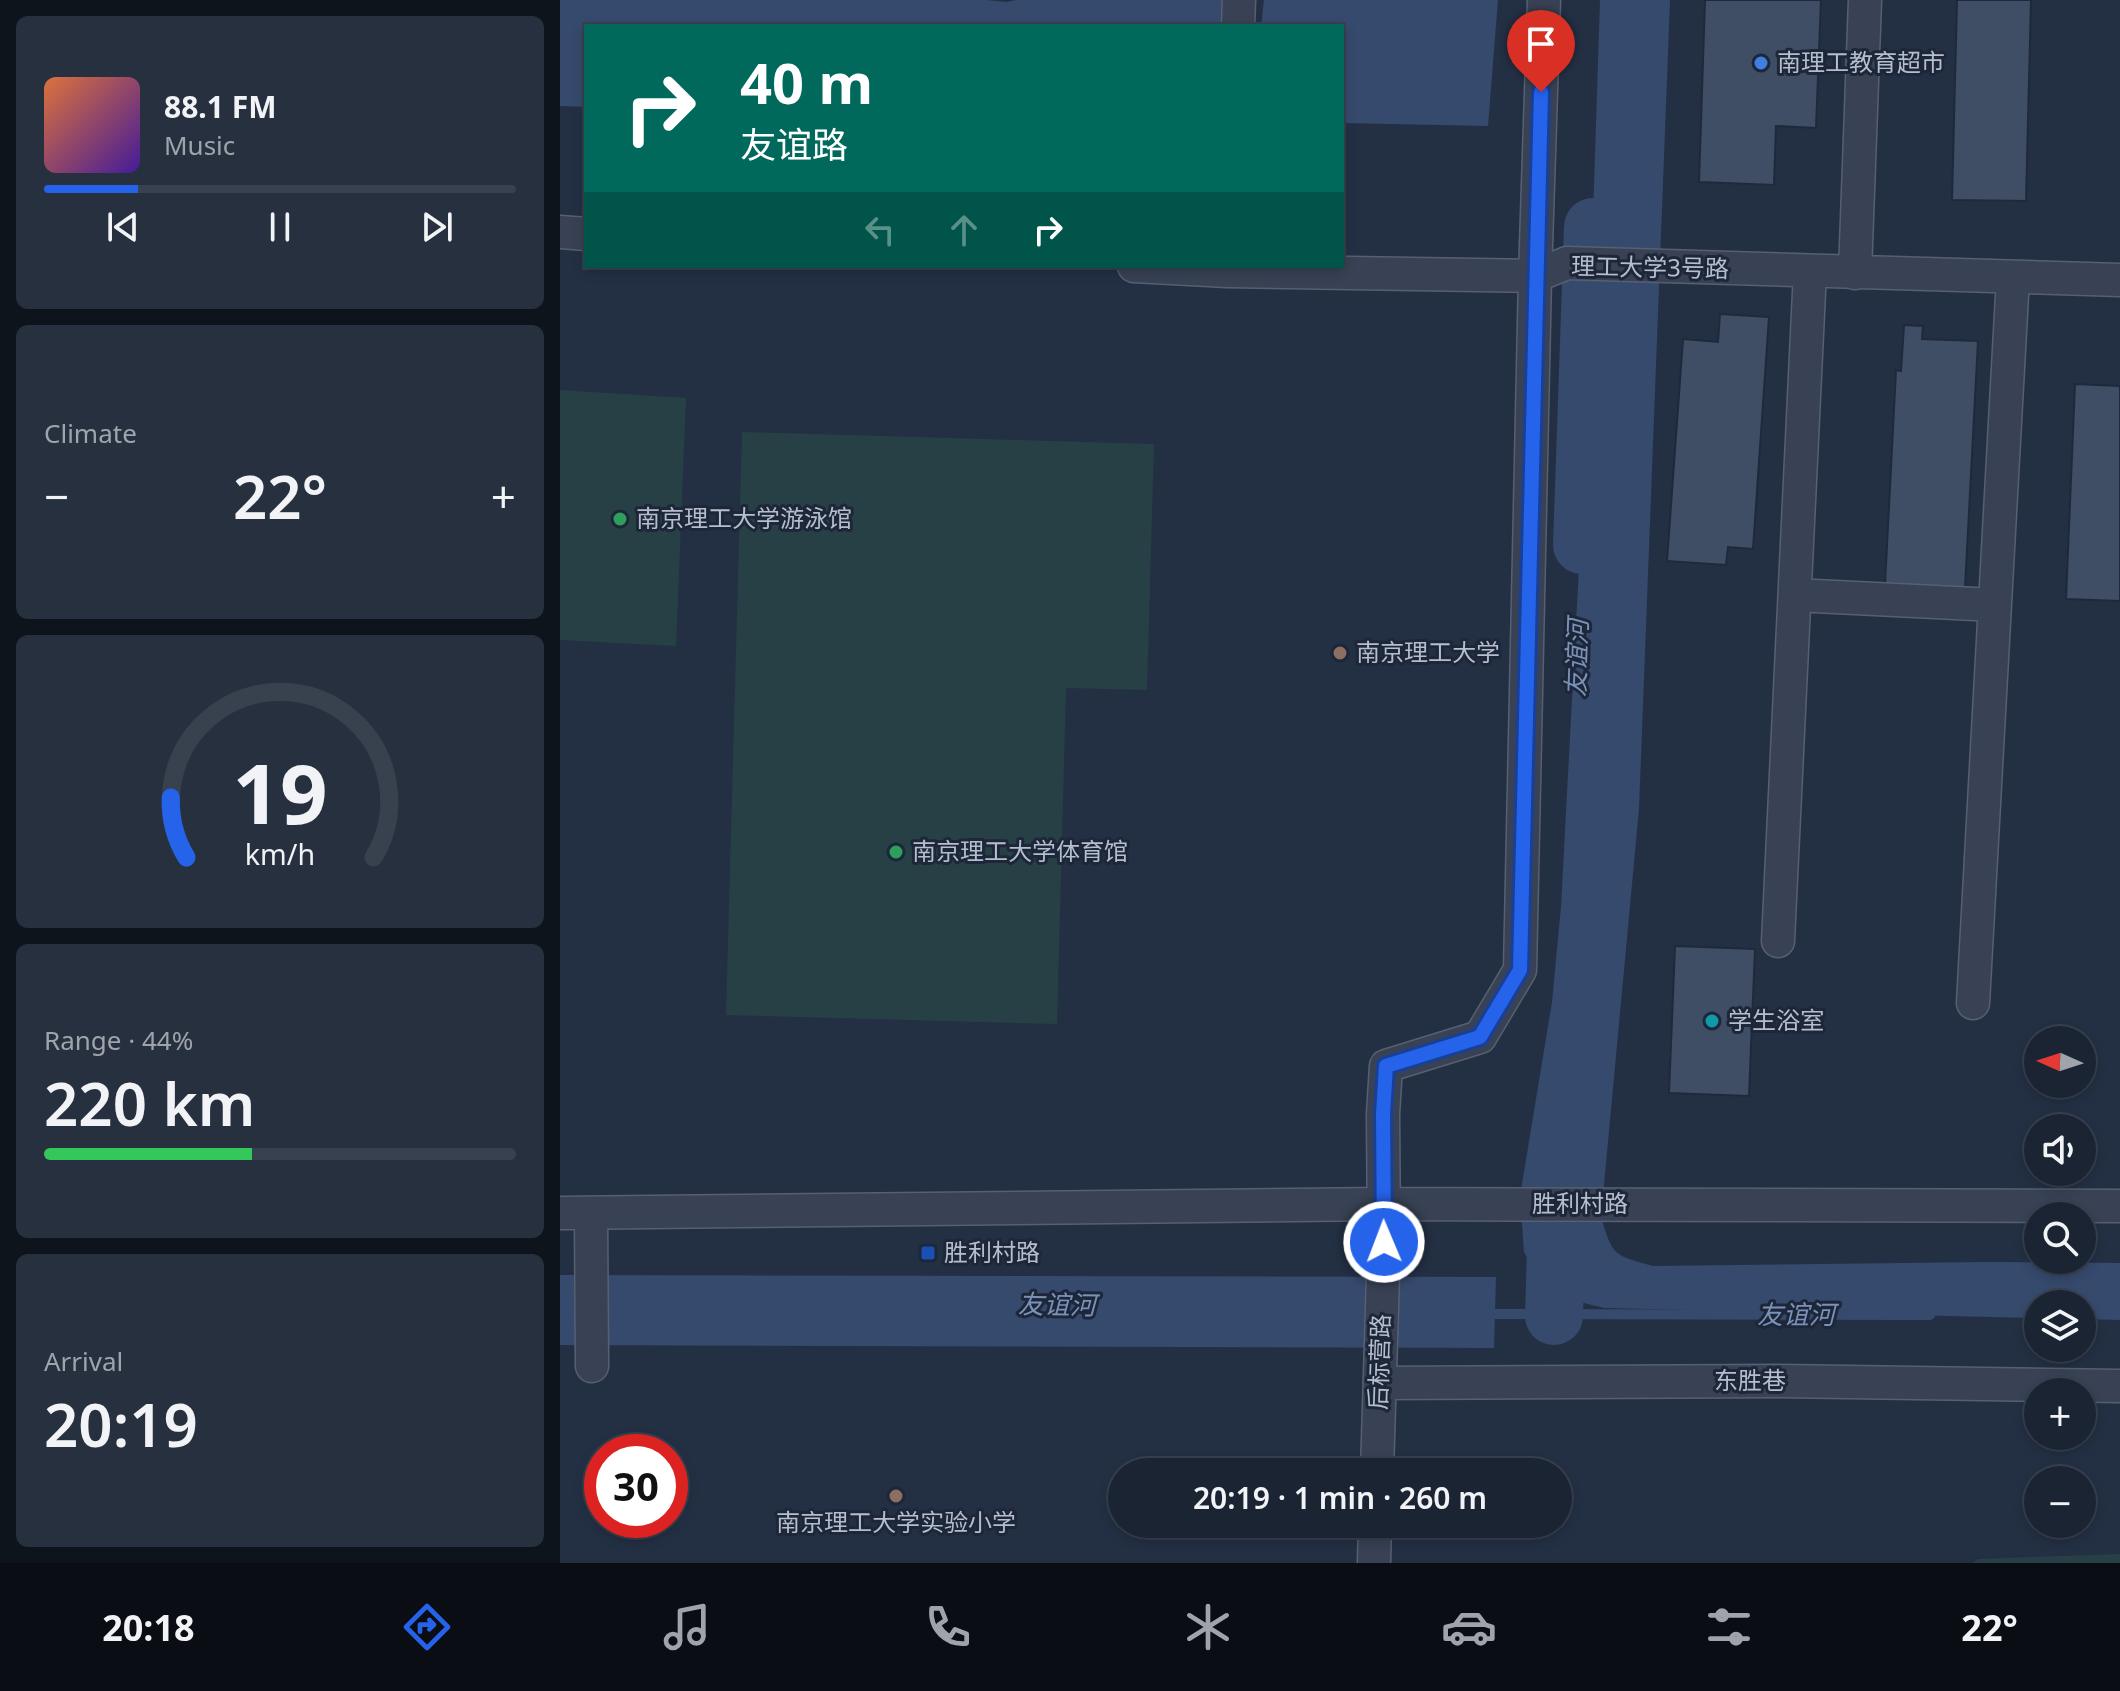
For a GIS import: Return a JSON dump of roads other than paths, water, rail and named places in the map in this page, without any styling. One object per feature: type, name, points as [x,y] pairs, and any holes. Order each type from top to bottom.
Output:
[{"type":"street","points":[[1535,276],[1544,0]]},
{"type":"street","points":[[1855,273],[1865,0]]},
{"type":"street","points":[[560,232],[584,234]]},
{"type":"street","name":"理工大学3号路","points":[[1196,268],[1535,276],[1567,263],[2120,280]]},
{"type":"street","points":[[1778,941],[1810,271]]},
{"type":"street","name":"后标营路","points":[[1377,1458],[1386,1066],[1480,1037],[1520,970],[1535,276]]},
{"type":"street","points":[[1973,1003],[2013,277]]},
{"type":"street","points":[[1795,595],[1995,605]]},
{"type":"street","name":"胜利村路","points":[[576,1213],[1384,1204],[2120,1206]]},
{"type":"street","points":[[576,1213],[590,1269],[592,1366]]},
{"type":"street","name":"东胜巷","points":[[1380,1383],[1780,1381],[2120,1386]]},
{"type":"street","points":[[1374,1563],[1375,1538]]},
{"type":"water","points":[[560,0],[1235,0],[1250,24],[584,24],[584,107],[560,106]]},
{"type":"water","points":[[1264,0],[1498,0],[1488,126],[1344,123],[1344,24],[1261,24]]},
{"type":"water","points":[[1600,0],[1670,0],[1639,809],[1601,1217],[1612,1247],[1617,1252],[1653,1266],[2024,1262],[2024,1274],[2096,1274],[2096,1263],[2120,1263],[2120,1320],[2096,1319],[2096,1290],[2024,1290],[2024,1318],[1604,1308],[1556,1296],[1536,1274],[1524,1252],[1520,1196],[1552,1002],[1561,907],[1586,435]]},
{"type":"water","points":[[560,1275],[1496,1277],[1494,1348],[560,1345]]},
{"type":"waterway","name":"友谊河","points":[[1582,545],[1593,227]]},
{"type":"waterway","name":"友谊河","points":[[1554,1316],[1557,1214]]},
{"type":"waterway","name":"友谊河","points":[[1482,1314],[1930,1315]]},
{"type":"place","name":"南理工教育超市","points":[[1761,63]]},
{"type":"place","name":"南京理工大学游泳馆","points":[[620,519]]},
{"type":"place","name":"南京理工大学","points":[[1340,653]]},
{"type":"place","name":"南京理工大学体育馆","points":[[896,852]]},
{"type":"place","name":"学生浴室","points":[[1712,1021]]},
{"type":"place","name":"胜利村路","points":[[928,1253]]},
{"type":"place","name":"南京理工大学实验小学","points":[[896,1496]]}]
